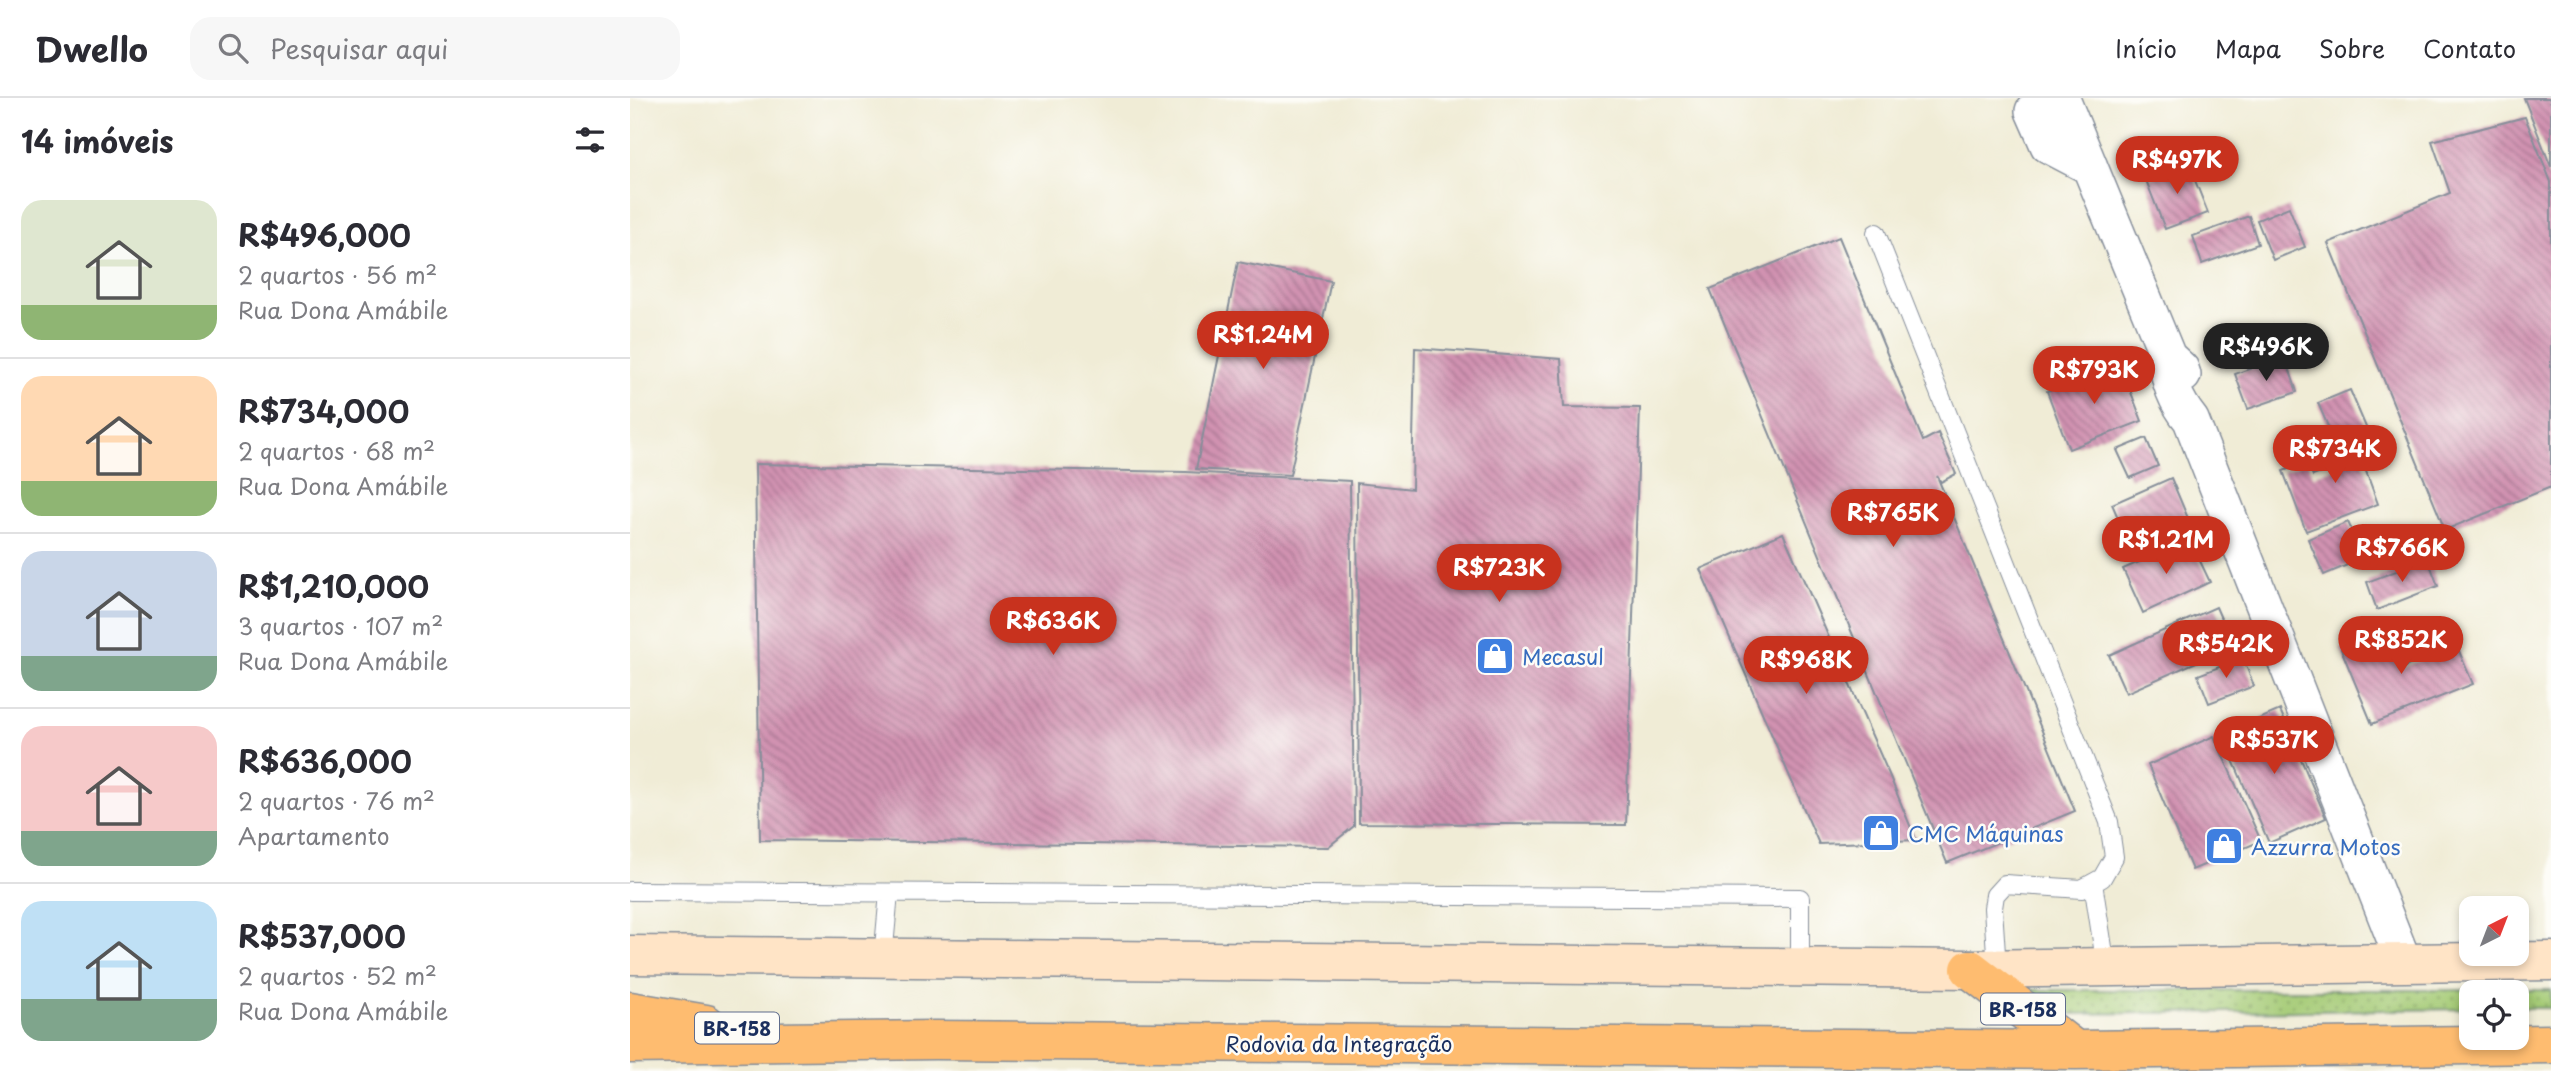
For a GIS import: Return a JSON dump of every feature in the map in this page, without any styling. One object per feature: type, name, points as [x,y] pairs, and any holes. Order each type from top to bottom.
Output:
[{"type":"highway","name":"BR-158","points":[[1984,969],[2075,1050]]},
{"type":"highway","name":"BR-158","points":[[630,1011],[673,1020],[844,1042]]},
{"type":"highway","name":"Rodovia da Integração","points":[[630,1044],[935,1040],[2075,1050],[2551,1044]]},
{"type":"main road","name":"BR-158","points":[[630,955],[1984,969],[2551,961]]},
{"type":"street","points":[[2090,167],[2168,357],[2180,369],[2195,407],[2191,420],[2404,963]]},
{"type":"lane","points":[[1876,233],[2109,822],[2114,857],[2102,878],[2082,888],[2005,884],[1995,895],[1984,969]]},
{"type":"lane","points":[[2093,883],[2106,967]]},
{"type":"lane","points":[[630,891],[1800,898],[1800,967]]},
{"type":"lane","points":[[883,958],[889,893]]},
{"type":"green space","points":[[2025,990],[2459,990],[2459,1009],[2065,1014]]},
{"type":"green space","points":[[2529,990],[2551,990],[2551,1008],[2529,1008]]},
{"type":"building","points":[[2524,98],[2549,98],[2551,103],[2551,167]]},
{"type":"building","points":[[2525,117],[2551,182],[2551,487],[2445,530],[2328,243],[2450,193],[2432,141]]},
{"type":"building","points":[[2188,163],[2208,213],[2165,229],[2146,180]]},
{"type":"building","points":[[2289,207],[2305,247],[2273,260],[2257,220]]},
{"type":"building","points":[[2249,216],[2258,244],[2202,264],[2193,236]]},
{"type":"building","points":[[1839,237],[1923,441],[1938,433],[1956,474],[1941,482],[1937,476],[2075,811],[1947,863],[1710,289]]},
{"type":"building","points":[[1238,262],[1331,281],[1290,475],[1196,469]]},
{"type":"building","name":"Mecasul","points":[[1415,348],[1561,359],[1564,407],[1640,408],[1626,825],[1359,823],[1357,483],[1412,489]]},
{"type":"building","points":[[2285,356],[2297,392],[2248,409],[2235,374]]},
{"type":"building","points":[[2120,364],[2142,421],[2069,449],[2047,391]]},
{"type":"building","points":[[2350,390],[2368,432],[2336,445],[2318,403]]},
{"type":"building","points":[[2373,433],[2382,456],[2363,463],[2378,504],[2306,531],[2283,471],[2307,462],[2313,476],[2342,465],[2335,448]]},
{"type":"building","points":[[2146,438],[2158,466],[2130,478],[2117,450]]},
{"type":"building","points":[[755,464],[1186,472],[1350,481],[1354,826],[1328,847],[760,840]]},
{"type":"building","points":[[2171,478],[2190,523],[2131,548],[2112,504]]},
{"type":"building","points":[[2348,522],[2364,558],[2324,575],[2308,539]]},
{"type":"building","points":[[1783,533],[1916,840],[1819,844],[1700,569]]},
{"type":"building","points":[[2190,540],[2210,582],[2143,613],[2123,569]]},
{"type":"building","points":[[2428,559],[2438,586],[2377,610],[2367,582]]},
{"type":"building","points":[[2216,607],[2233,646],[2126,693],[2109,655]]},
{"type":"building","points":[[2391,628],[2405,667],[2456,644],[2473,684],[2372,724],[2341,649]]},
{"type":"building","points":[[2243,658],[2254,686],[2209,703],[2198,675]]},
{"type":"building","points":[[2280,710],[2326,818],[2269,843],[2222,735]]},
{"type":"building","points":[[2214,736],[2261,841],[2192,870],[2148,765]]},
{"type":"place","name":"Mecasul","points":[[1495,656]]},
{"type":"place","name":"CMC Máquinas","points":[[1881,833]]},
{"type":"place","name":"Azzurra Motos","points":[[2224,846]]}]
